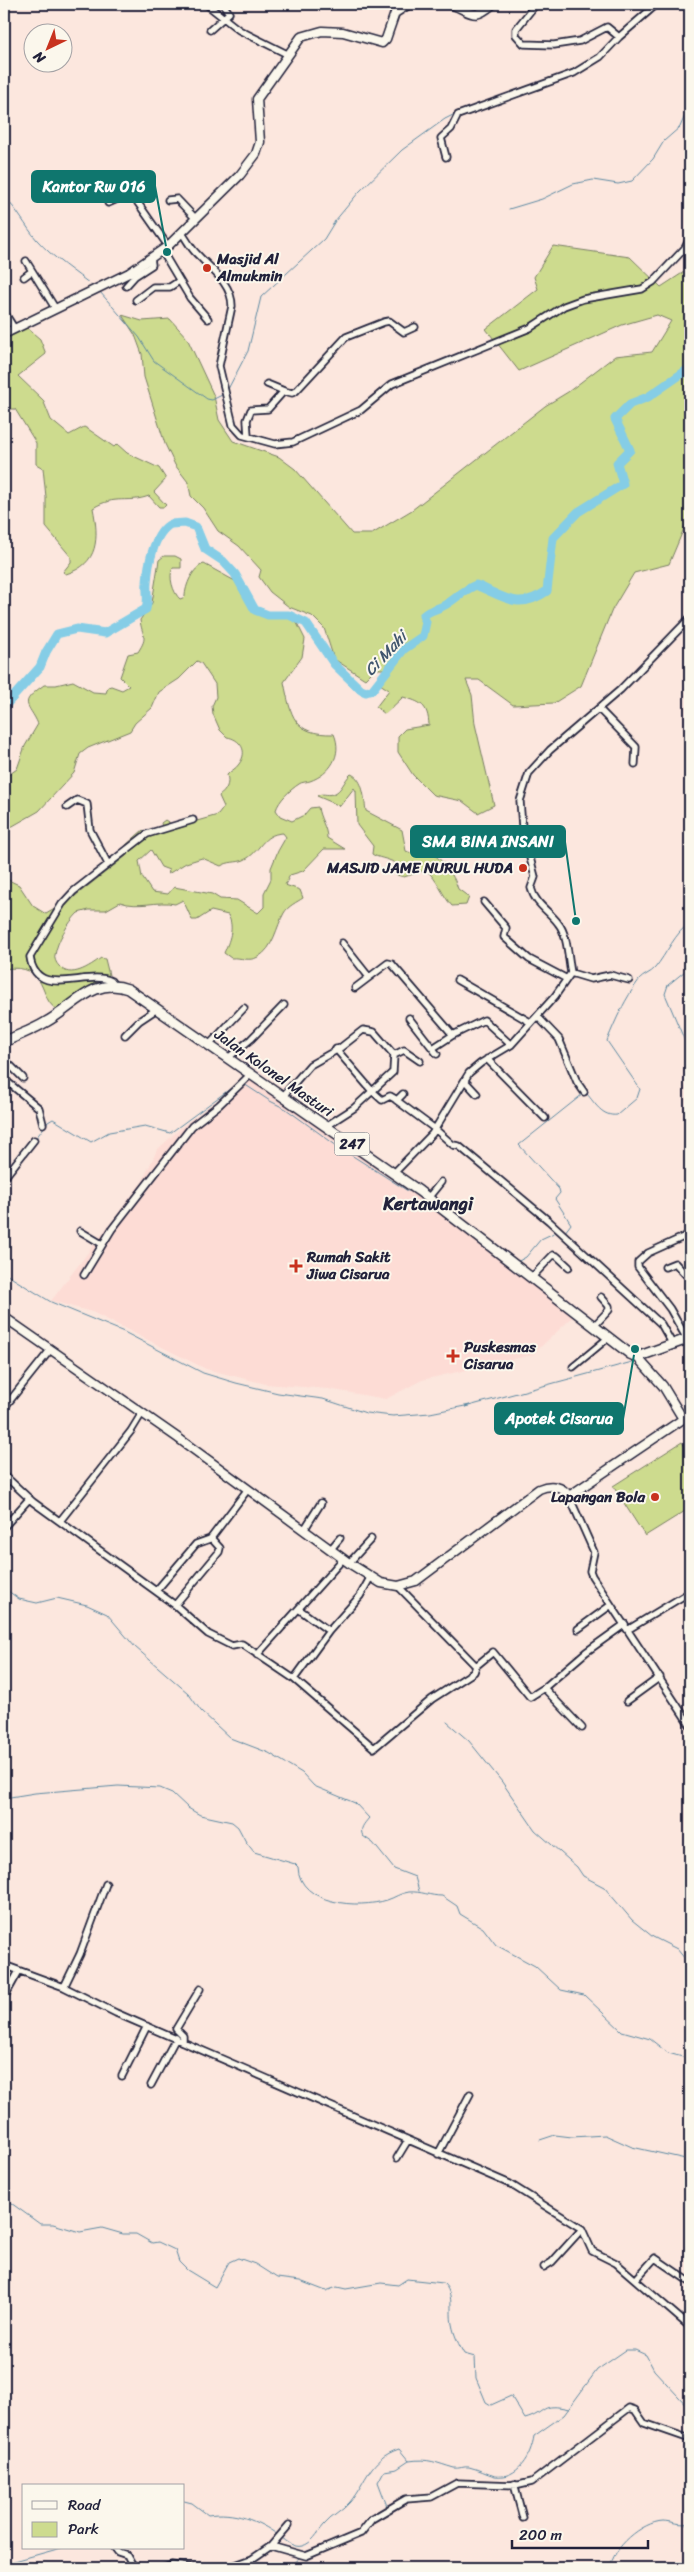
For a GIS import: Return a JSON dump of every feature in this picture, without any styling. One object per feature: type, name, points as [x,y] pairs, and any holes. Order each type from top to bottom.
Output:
[{"type":"main road","name":"Jalan Kolonel Masturi","points":[[114,985],[128,989],[394,1173],[638,1359]]},
{"type":"main road","points":[[4,1042],[45,1023],[90,990],[100,986],[114,985]]},
{"type":"main road","points":[[638,1359],[689,1338]]},
{"type":"street","points":[[206,4],[224,20],[254,39],[287,54]]},
{"type":"street","points":[[210,30],[224,20],[230,11],[223,4]]},
{"type":"street","points":[[4,334],[129,273],[165,248],[240,176],[256,154],[261,135],[257,99],[287,54],[301,37],[322,31],[343,32],[382,43],[386,39],[395,13],[409,4]]},
{"type":"street","points":[[450,4],[470,14],[477,14],[493,4]]},
{"type":"street","points":[[536,4],[516,29],[516,35],[524,44],[554,45],[580,42],[607,27],[619,37]]},
{"type":"street","points":[[446,157],[441,138],[450,129],[458,115],[574,73],[600,57],[619,37],[657,4]]},
{"type":"street","points":[[108,203],[131,193],[165,248],[179,281],[190,298],[208,319]]},
{"type":"street","points":[[168,200],[176,199],[196,219]]},
{"type":"street","points":[[182,233],[197,255],[217,274],[232,296],[232,306],[220,358],[220,371],[233,425],[239,433],[275,444],[293,442],[361,410],[392,384],[530,328],[564,306],[583,300],[642,289],[653,282],[685,248],[690,238]]},
{"type":"street","points":[[126,286],[135,276],[152,265],[151,258]]},
{"type":"street","points":[[26,261],[55,308]]},
{"type":"street","points":[[24,277],[32,271]]},
{"type":"street","points":[[136,300],[153,287],[170,287],[179,281]]},
{"type":"street","points":[[4,312],[14,328]]},
{"type":"street","points":[[267,384],[292,393],[296,391],[340,342],[357,331],[389,321],[404,332],[415,326]]},
{"type":"street","points":[[248,436],[247,420],[251,410],[268,409],[284,391]]},
{"type":"street","points":[[394,1173],[416,1153],[435,1129],[464,1081],[475,1067],[511,1045],[569,976],[566,943],[559,923],[540,905],[532,892],[535,877],[522,827],[520,801],[529,773],[550,750],[627,684],[690,618]]},
{"type":"street","points":[[599,709],[636,747],[635,764]]},
{"type":"street","points":[[67,807],[77,800],[87,804],[90,830],[108,864]]},
{"type":"street","points":[[114,985],[111,981],[103,978],[49,980],[36,972],[30,957],[67,897],[146,834],[193,820]]},
{"type":"street","points":[[484,902],[506,928],[504,936],[525,956],[569,976],[591,979],[610,975],[629,980]]},
{"type":"street","points":[[342,943],[369,976]]},
{"type":"street","points":[[355,988],[388,964],[395,966],[453,1035]]},
{"type":"street","points":[[457,980],[530,1022]]},
{"type":"street","points":[[228,1058],[251,1039],[284,1005]]},
{"type":"street","points":[[208,1045],[244,1008]]},
{"type":"street","points":[[125,1035],[139,1021],[157,1009]]},
{"type":"street","points":[[537,1016],[560,1039],[575,1077],[584,1092]]},
{"type":"street","points":[[409,1018],[437,1054]]},
{"type":"street","points":[[433,1048],[453,1035],[484,1020],[511,1045]]},
{"type":"street","points":[[283,1096],[310,1065],[363,1030],[370,1030],[394,1055],[393,1072],[354,1108],[326,1126]]},
{"type":"street","points":[[336,1049],[372,1092],[382,1100],[390,1096],[396,1100],[435,1129],[451,1144],[459,1146],[549,1221],[666,1329],[673,1345]]},
{"type":"street","points":[[394,1055],[404,1050],[420,1061]]},
{"type":"street","points":[[4,1058],[23,1078]]},
{"type":"street","points":[[487,1059],[545,1118]]},
{"type":"street","points":[[84,1275],[102,1244],[136,1197],[192,1126],[251,1074]]},
{"type":"street","points":[[4,1079],[39,1108],[43,1124]]},
{"type":"street","points":[[464,1081],[477,1094]]},
{"type":"street","points":[[396,1100],[403,1094]]},
{"type":"street","points":[[4,1178],[34,1140]]},
{"type":"street","points":[[428,1198],[441,1182]]},
{"type":"street","points":[[80,1231],[102,1244]]},
{"type":"street","points":[[689,1338],[638,1267],[638,1262],[648,1253],[690,1234]]},
{"type":"street","points":[[532,1277],[553,1255],[557,1256],[569,1267]]},
{"type":"street","points":[[665,1267],[676,1263],[685,1274],[690,1274]]},
{"type":"street","points":[[594,1326],[609,1310],[609,1306],[601,1297]]},
{"type":"street","points":[[4,1317],[248,1489],[370,1578],[398,1586],[476,1666]]},
{"type":"street","points":[[573,1368],[608,1338]]},
{"type":"street","points":[[4,1408],[51,1349]]},
{"type":"street","points":[[638,1359],[663,1386],[683,1419]]},
{"type":"street","points":[[60,1521],[131,1431],[142,1414]]},
{"type":"street","points":[[570,1496],[690,1414]]},
{"type":"street","points":[[4,1475],[29,1499],[175,1605],[208,1634],[232,1646],[242,1644],[257,1656],[294,1679],[374,1748],[432,1699],[476,1670],[476,1666],[493,1652],[530,1696],[544,1688],[586,1652],[690,1592]]},
{"type":"street","points":[[398,1586],[416,1581],[539,1489],[553,1486],[560,1488],[570,1496],[594,1552],[590,1574],[627,1627],[690,1725]]},
{"type":"street","points":[[156,1591],[196,1544],[210,1539],[248,1489]]},
{"type":"street","points":[[4,1527],[29,1499]]},
{"type":"street","points":[[304,1530],[321,1503]]},
{"type":"street","points":[[330,1550],[340,1538]]},
{"type":"street","points":[[175,1605],[219,1552],[220,1548],[210,1539]]},
{"type":"street","points":[[257,1656],[346,1561],[371,1539]]},
{"type":"street","points":[[294,1679],[329,1631],[360,1596],[370,1578]]},
{"type":"street","points":[[578,1629],[611,1605]]},
{"type":"street","points":[[300,1610],[329,1631]]},
{"type":"street","points":[[627,1701],[660,1677]]},
{"type":"street","points":[[544,1688],[582,1728]]},
{"type":"street","points":[[64,1987],[80,1954],[106,1884]]},
{"type":"street","points":[[4,1965],[64,1987],[183,2042],[510,2184],[582,2229],[592,2251],[611,2259],[690,2327]]},
{"type":"street","points":[[4,1998],[19,1971]]},
{"type":"street","points":[[183,2042],[184,2036],[176,2029],[200,1989]]},
{"type":"street","points":[[122,2076],[147,2026]]},
{"type":"street","points":[[151,2085],[176,2038]]},
{"type":"street","points":[[438,2154],[470,2094]]},
{"type":"street","points":[[397,2158],[408,2140]]},
{"type":"street","points":[[544,2267],[552,2262],[582,2229]]},
{"type":"street","points":[[636,2279],[655,2258],[690,2282]]},
{"type":"street","points":[[271,2546],[306,2556],[361,2533],[372,2519],[406,2499],[431,2497],[457,2483],[514,2484],[532,2482],[629,2408],[635,2410],[644,2423],[690,2439]]},
{"type":"street","points":[[514,2484],[523,2518]]},
{"type":"street","points":[[228,2568],[252,2559],[271,2546],[289,2525]]},
{"type":"street","points":[[116,2550],[127,2555],[132,2564],[141,2568]]},
{"type":"street","points":[[684,2568],[690,2564]]},
{"type":"street","points":[[164,2568],[180,2565],[194,2568]]},
{"type":"shaded area","name":"Rumah Sakit Jiwa Cisarua","points":[[251,1075],[578,1312],[532,1355],[422,1380],[386,1399],[328,1389],[266,1384],[206,1369],[92,1312],[51,1301],[142,1182],[157,1150],[183,1126]]},
{"type":"green space","points":[[553,246],[630,257],[661,287],[690,268],[690,514],[669,564],[634,573],[612,610],[581,686],[554,703],[513,705],[479,680],[466,680],[472,695],[475,724],[494,805],[478,813],[462,801],[433,795],[413,775],[398,752],[398,736],[405,729],[429,725],[427,713],[422,705],[403,697],[385,714],[376,707],[389,690],[380,684],[385,669],[375,669],[365,679],[334,659],[324,628],[312,616],[289,607],[270,592],[259,577],[261,570],[239,546],[218,531],[203,508],[191,496],[188,482],[175,465],[165,444],[144,377],[142,354],[135,335],[122,315],[142,321],[170,319],[187,338],[214,396],[219,420],[233,441],[279,457],[295,469],[352,534],[372,534],[412,510],[545,406],[568,392],[615,356],[652,352],[671,321],[657,315],[622,325],[519,371],[486,329],[538,289],[534,277]]},
{"type":"green space","points":[[26,327],[40,339],[46,354],[18,376],[43,400],[51,420],[69,435],[84,427],[88,429],[114,447],[117,444],[127,453],[159,468],[166,479],[154,492],[166,505],[164,507],[159,507],[149,496],[108,501],[93,508],[96,539],[91,557],[77,570],[66,574],[63,572],[71,562],[71,557],[46,527],[46,497],[43,468],[36,464],[36,443],[15,409],[7,409],[4,405],[4,337]]},
{"type":"green space","points":[[164,556],[175,556],[181,559],[181,568],[173,568],[171,575],[173,589],[180,599],[185,597],[186,588],[193,573],[204,564],[235,581],[243,596],[268,616],[290,618],[297,623],[305,639],[302,657],[284,682],[289,705],[296,721],[302,727],[310,731],[334,734],[337,749],[336,756],[329,769],[317,778],[300,783],[292,789],[282,799],[276,810],[280,816],[292,821],[304,815],[310,808],[318,807],[327,838],[345,849],[324,849],[303,871],[290,875],[285,885],[300,890],[303,898],[286,911],[268,948],[255,958],[231,958],[224,953],[231,930],[228,915],[211,911],[197,920],[192,920],[183,900],[175,904],[134,905],[120,902],[106,910],[89,910],[78,913],[70,922],[61,938],[56,950],[56,962],[64,970],[74,972],[86,968],[101,958],[105,959],[109,975],[86,988],[57,1009],[51,1005],[36,976],[29,971],[19,968],[4,969],[4,878],[19,885],[33,906],[46,914],[70,900],[126,856],[126,845],[143,830],[150,836],[162,827],[161,823],[165,820],[176,827],[218,815],[224,807],[219,796],[227,787],[227,775],[238,766],[243,755],[242,746],[236,740],[227,737],[220,730],[213,714],[212,706],[216,697],[215,684],[201,663],[197,661],[179,679],[159,692],[152,708],[135,723],[130,731],[88,748],[80,754],[74,773],[39,811],[4,831],[4,778],[17,769],[25,746],[38,724],[28,704],[30,696],[44,685],[56,685],[73,681],[93,692],[106,693],[108,687],[111,686],[122,690],[129,686],[120,677],[128,654],[138,652],[144,639],[140,620],[152,603],[159,560]],"holes":[[[283,833],[286,837],[271,868],[271,879],[264,893],[264,907],[258,913],[237,900],[220,899],[212,894],[174,887],[168,894],[152,892],[142,877],[139,861],[151,850],[161,867],[169,870],[168,874],[186,863],[202,858],[221,866],[244,860],[250,857],[270,837]]]},
{"type":"green space","points":[[351,774],[359,780],[364,795],[366,811],[402,830],[406,851],[411,853],[425,852],[441,861],[450,872],[458,889],[469,897],[466,905],[452,906],[434,878],[426,870],[404,877],[397,875],[395,863],[372,854],[373,846],[357,825],[356,791],[354,788],[340,806],[317,796],[336,793]]},
{"type":"green space","name":"Lapangan Bola","points":[[682,1442],[690,1455],[690,1508],[645,1536],[613,1486]]},
{"type":"waterway","points":[[566,73],[578,67]]},
{"type":"waterway","points":[[475,106],[509,94]]},
{"type":"waterway","points":[[509,209],[542,199],[573,184],[593,180],[618,184],[632,181],[653,159],[664,141],[680,127],[690,104]]},
{"type":"waterway","points":[[227,391],[248,351],[261,297],[324,239],[335,221],[359,192],[402,150],[455,114]]},
{"type":"waterway","points":[[4,197],[43,247],[94,287]]},
{"type":"waterway","points":[[100,292],[139,337],[154,361],[207,399],[212,400],[224,394]]},
{"type":"waterway","name":"Ci Mahi","points":[[4,707],[40,667],[46,652],[57,634],[77,629],[105,633],[146,609],[149,567],[156,541],[165,528],[171,524],[185,523],[196,527],[205,549],[223,561],[235,574],[255,610],[268,615],[289,615],[306,623],[334,664],[361,690],[366,692],[372,690],[404,649],[423,636],[426,622],[423,616],[449,603],[467,589],[476,585],[512,600],[519,601],[537,597],[547,591],[553,538],[578,512],[623,484],[617,463],[630,450],[615,419],[630,404],[648,397],[690,368]]},
{"type":"waterway","points":[[587,1094],[599,1109],[612,1115],[617,1115],[637,1098],[640,1089],[607,1041],[629,994],[639,980],[655,968],[676,937],[690,923]]},
{"type":"waterway","points":[[690,967],[668,985],[665,994],[690,1053]]},
{"type":"waterway","points":[[36,1138],[48,1122],[53,1119],[91,1142],[109,1132],[145,1126],[170,1133],[238,1083]]},
{"type":"waterway","points":[[244,1084],[286,1109],[337,1146],[408,1191],[412,1191]]},
{"type":"waterway","points":[[565,1232],[571,1224],[555,1199],[560,1193],[559,1189],[519,1145],[583,1094]]},
{"type":"waterway","points":[[517,1262],[526,1257],[541,1239],[558,1231]]},
{"type":"waterway","points":[[4,1273],[51,1302],[124,1332],[203,1373],[278,1393],[323,1399],[366,1413],[393,1416],[430,1413],[470,1405],[465,1407],[636,1361]]},
{"type":"waterway","points":[[4,1588],[19,1599],[37,1603],[57,1598],[87,1605],[107,1614],[135,1647],[188,1693],[201,1711],[230,1738],[269,1753],[302,1773],[314,1786],[355,1803],[369,1818],[362,1829],[363,1836],[373,1843],[394,1869],[415,1877],[419,1891]]},
{"type":"waterway","points":[[447,1722],[469,1741],[502,1782],[535,1830],[577,1867],[583,1876],[604,1887],[632,1920],[653,1937],[677,1949],[690,1965]]},
{"type":"waterway","points":[[4,1798],[35,1793],[118,1786],[160,1788],[172,1793],[188,1808],[200,1815],[232,1822],[238,1827],[254,1852],[295,1864],[298,1867],[301,1880],[308,1889],[319,1897],[347,1904],[361,1904],[375,1903],[409,1892],[442,1896],[457,1906],[460,1914],[483,1928],[496,1945],[535,1966],[561,1990],[584,1995],[622,2031],[650,2039],[668,2053],[690,2059]]},
{"type":"waterway","points":[[540,2140],[555,2135],[572,2137],[605,2135],[632,2147],[690,2160]]},
{"type":"waterway","points":[[4,2198],[40,2224],[53,2224],[80,2232],[102,2228],[123,2234],[136,2234],[152,2243],[158,2242],[175,2250],[179,2262],[187,2270],[215,2287],[229,2262],[238,2258],[255,2264],[277,2278],[300,2281],[326,2291],[337,2287],[346,2289],[381,2283],[398,2285],[407,2279],[443,2283],[449,2292],[451,2319],[455,2336],[464,2354],[475,2357],[476,2378],[486,2402],[491,2405],[511,2396],[525,2419],[548,2408],[560,2407],[569,2409]]},
{"type":"waterway","points":[[281,2537],[296,2546],[309,2543],[327,2522],[350,2502],[375,2465],[389,2453],[399,2449],[409,2461],[427,2461],[456,2468],[469,2467],[495,2476],[510,2474],[522,2465],[530,2451],[534,2436],[564,2415],[597,2370],[626,2350],[635,2350],[646,2355],[654,2370],[690,2409]]},
{"type":"waterway","points":[[381,2510],[387,2506],[378,2482],[384,2471],[397,2469],[409,2461]]},
{"type":"waterway","points":[[185,2501],[192,2503],[208,2515],[227,2514],[245,2518],[262,2525],[278,2535]]},
{"type":"waterway","points":[[610,2568],[612,2560],[623,2544],[646,2526],[663,2521],[683,2524],[690,2523]]},
{"type":"waterway","points":[[4,2564],[54,2550]]},
{"type":"waterway","points":[[288,2568],[300,2557]]},
{"type":"place","name":"Kantor Rw 016","points":[[167,252]]},
{"type":"place","name":"Masjid Al Almukmin","points":[[207,268]]},
{"type":"place","name":"MASJID JAME NURUL HUDA","points":[[523,868]]},
{"type":"place","name":"SMA BINA INSANI","points":[[576,921]]},
{"type":"place","name":"Rumah Sakit Jiwa Cisarua","points":[[296,1266]]},
{"type":"place","name":"Apotek Cisarua","points":[[635,1349]]},
{"type":"place","name":"Puskesmas Cisarua","points":[[453,1356]]},
{"type":"place","name":"Lapangan Bola","points":[[655,1497]]},
{"type":"district","name":"Kertawangi","points":[[428,1204]]}]
